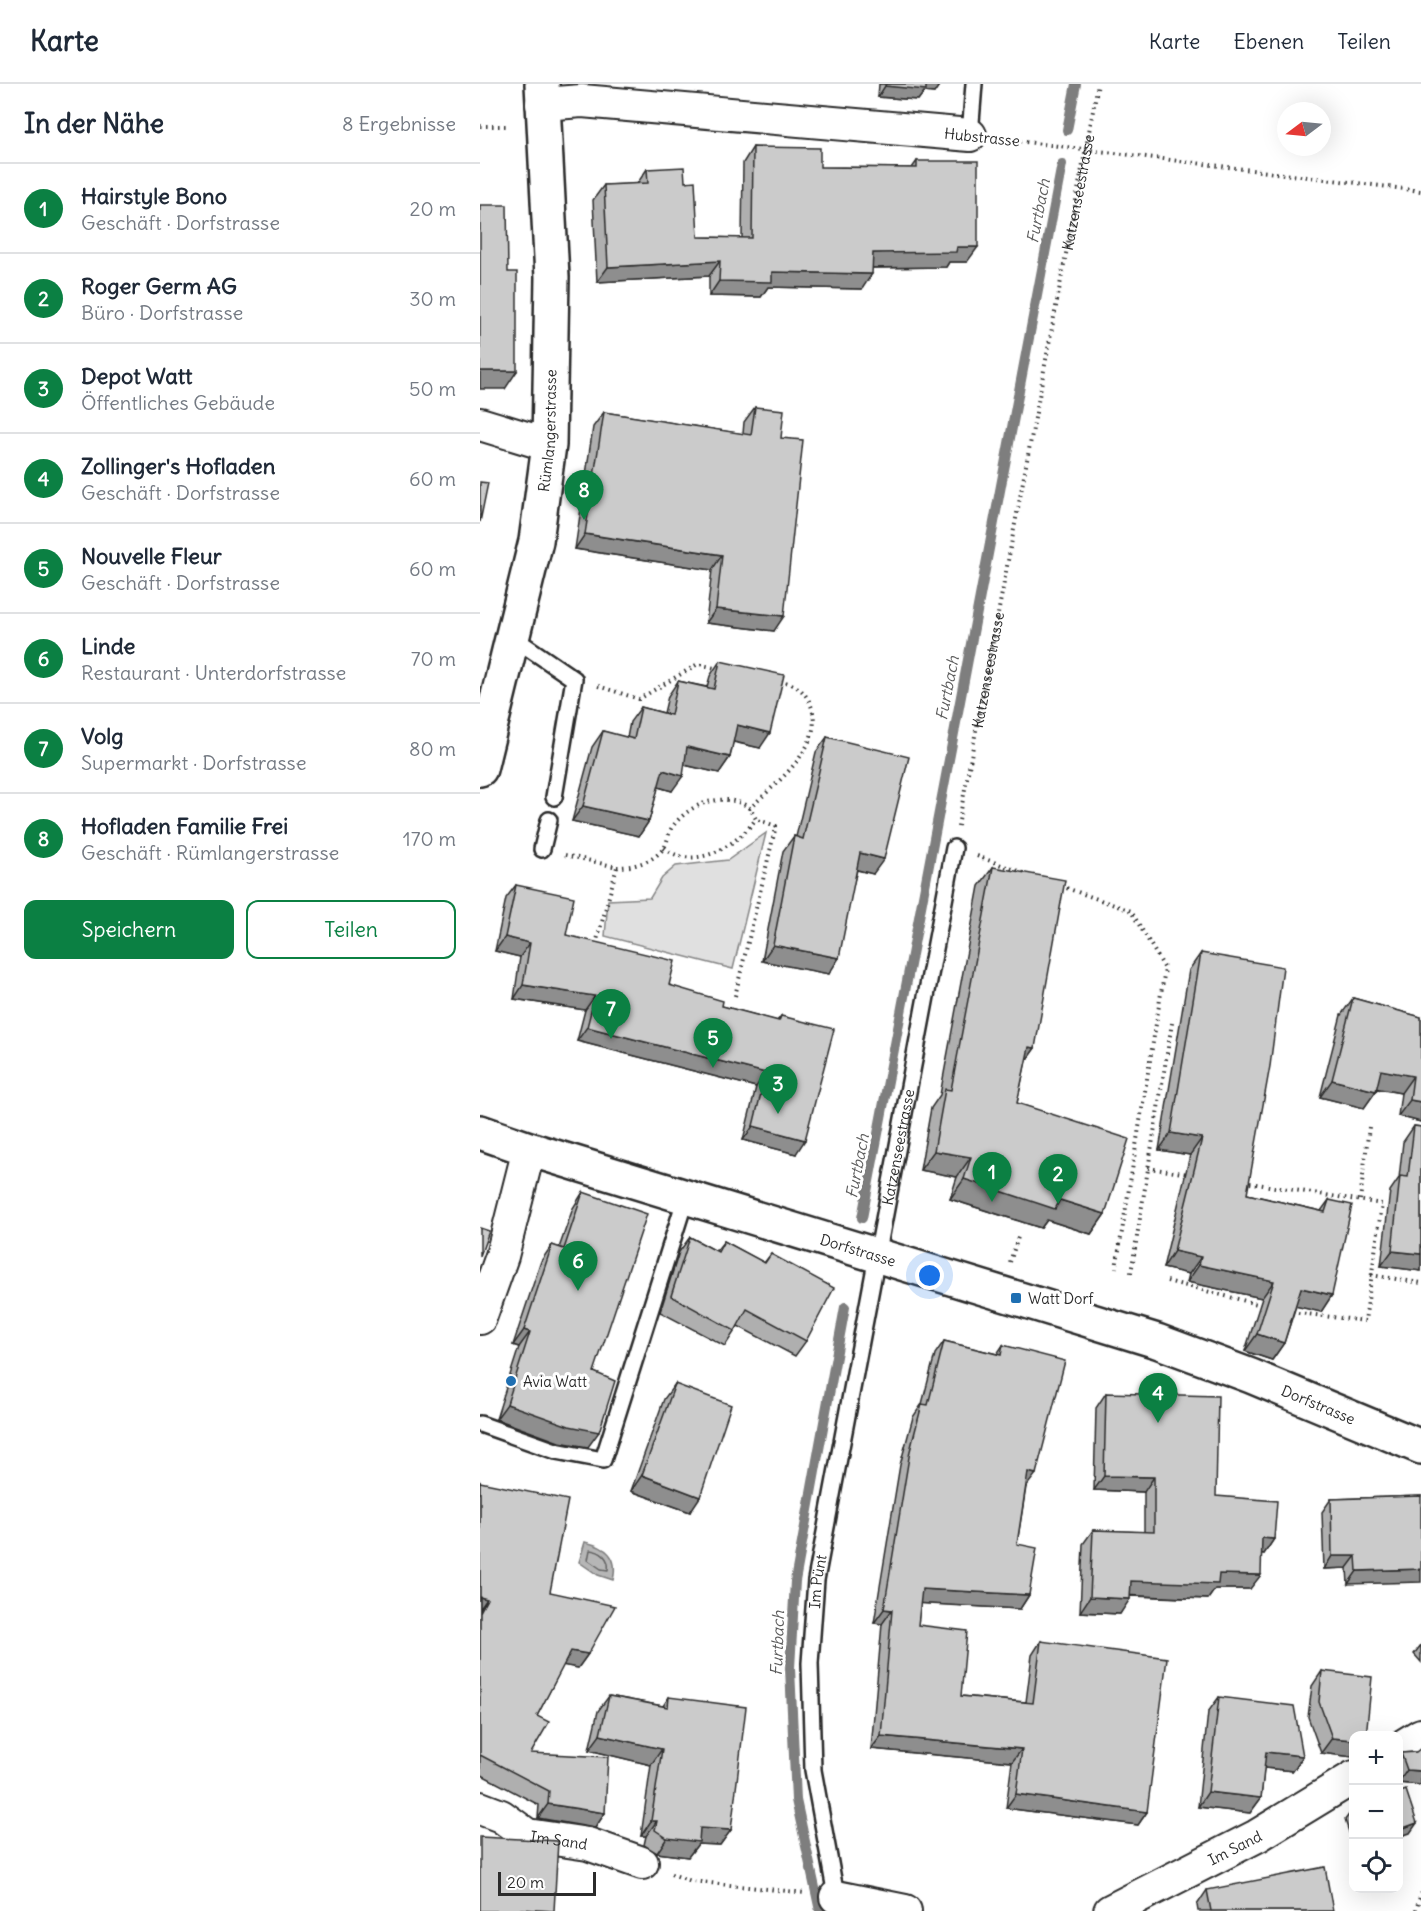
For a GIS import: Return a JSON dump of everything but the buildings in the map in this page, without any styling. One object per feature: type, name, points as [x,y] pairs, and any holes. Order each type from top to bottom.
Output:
[{"type":"street","name":"Hubstrasse","points":[[542,94],[582,101],[970,135]]},
{"type":"street","name":"Rümlangerstrasse","points":[[480,769],[536,541],[549,445],[552,277],[542,94]]},
{"type":"street","points":[[480,424],[549,445]]},
{"type":"street","name":"Dorfstrasse","points":[[480,1132],[1157,1341],[1420,1442]]},
{"type":"street","points":[[480,1318],[502,1256],[529,1149]]},
{"type":"street","points":[[1403,1746],[1421,1735]]},
{"type":"street","name":"Im Sand","points":[[1110,1911],[1257,1836],[1349,1779]]},
{"type":"street","name":"Im Sand","points":[[480,1808],[501,1816],[527,1835],[588,1844],[642,1863]]},
{"type":"street","points":[[838,1904],[905,1911]]},
{"type":"lane","points":[[970,135],[974,84]]},
{"type":"lane","points":[[514,638],[574,679],[554,797]]},
{"type":"lane","points":[[542,849],[549,820]]},
{"type":"lane","name":"Katzenseestrasse","points":[[878,1255],[954,848]]},
{"type":"lane","points":[[480,1425],[556,1451],[603,1460],[686,1197]]},
{"type":"lane","name":"Im Pünt","points":[[838,1904],[813,1770],[810,1663],[816,1580],[878,1255]]},
{"type":"path","name":"Katzenseestrasse","points":[[954,848],[1098,84]]},
{"type":"path","points":[[480,126],[512,126]]},
{"type":"path","name":"Hubstrasse","points":[[970,135],[1086,147],[1421,190]]},
{"type":"path","points":[[574,679],[639,699],[698,664],[720,669]]},
{"type":"path","points":[[750,808],[798,758],[815,727],[813,709],[805,692],[788,682],[776,680]]},
{"type":"path","points":[[542,849],[617,867],[646,862],[664,848],[671,828],[689,809],[712,800],[737,799],[750,808],[756,819],[776,826],[735,996]]},
{"type":"path","points":[[664,848],[684,857],[699,856],[727,848],[744,835],[756,819]]},
{"type":"path","points":[[954,848],[1031,876]]},
{"type":"path","points":[[595,948],[617,867]]},
{"type":"path","points":[[1053,884],[1131,911],[1165,969],[1116,1268]]},
{"type":"path","points":[[1131,1273],[1172,1023]]},
{"type":"path","points":[[1360,1200],[1370,1127]]},
{"type":"path","points":[[1148,1168],[1195,1175]]},
{"type":"path","points":[[1242,1182],[1382,1204],[1365,1321],[1280,1310]]},
{"type":"path","points":[[1008,1267],[1018,1237]]},
{"type":"path","points":[[1371,1275],[1421,1283]]},
{"type":"path","points":[[1167,1281],[1269,1307]]},
{"type":"path","points":[[642,1863],[691,1881],[806,1893]]},
{"type":"path","points":[[1416,1911],[1421,1893]]},
{"type":"shaded area","points":[[766,833],[733,969],[605,936],[608,900],[650,898],[662,878],[676,866],[728,860]]},
{"type":"water","points":[[585,1542],[609,1554],[614,1565],[613,1580],[598,1575],[579,1562]]},
{"type":"waterway","name":"Furtbach","points":[[1067,130],[1076,84]]},
{"type":"waterway","name":"Furtbach","points":[[862,1218],[1062,164]]},
{"type":"waterway","name":"Furtbach","points":[[820,1911],[796,1800],[790,1668],[795,1581],[845,1307]]},
{"type":"place","name":"Hofladen Familie Frei","points":[[584,520]]},
{"type":"place","name":"Volg","points":[[611,1039]]},
{"type":"place","name":"Nouvelle Fleur","points":[[713,1068]]},
{"type":"place","name":"Depot Watt","points":[[778,1114]]},
{"type":"place","name":"Hairstyle Bono","points":[[992,1202]]},
{"type":"place","name":"Roger Germ AG","points":[[1058,1204]]},
{"type":"place","name":"Linde","points":[[578,1291]]},
{"type":"place","name":"Watt Dorf","points":[[1016,1298]]},
{"type":"place","name":"Avia Watt","points":[[511,1381]]},
{"type":"place","name":"Zollinger's Hofladen","points":[[1158,1423]]}]
